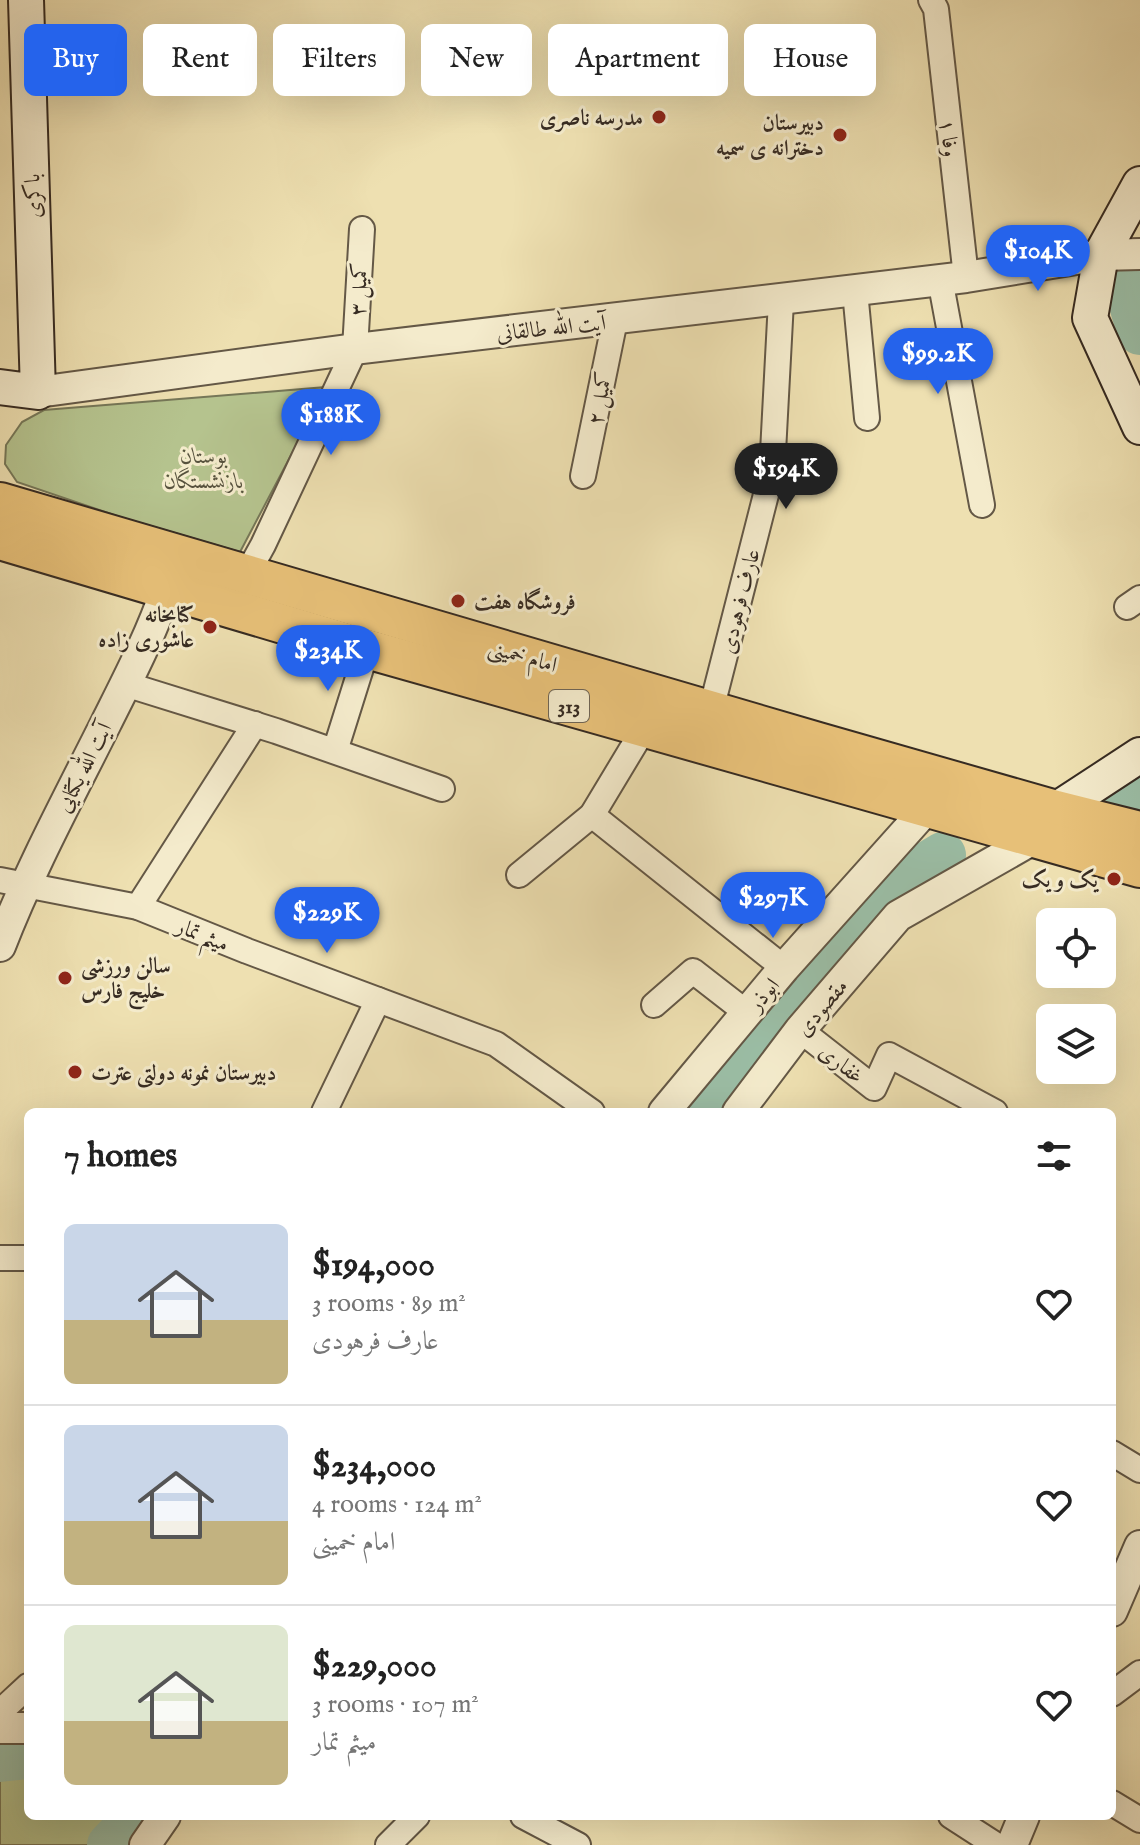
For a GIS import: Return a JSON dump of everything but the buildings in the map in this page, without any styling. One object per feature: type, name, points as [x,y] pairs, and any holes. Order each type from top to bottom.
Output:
[{"type":"main road","name":"باکری","points":[[26,0],[38,392]]},
{"type":"main road","points":[[1140,184],[1101,255],[1090,318],[1140,427]]},
{"type":"main road","name":"آیت الله طالقانی","points":[[0,387],[38,392]]},
{"type":"main road","name":"امام خمینی","points":[[0,502],[711,710],[1045,824],[1140,868]]},
{"type":"main road","name":"امام خمینی","points":[[0,540],[367,649],[929,806],[1045,824],[1140,831]]},
{"type":"main road","points":[[1045,824],[1140,755]]},
{"type":"street","name":"وفا ۱","points":[[931,0],[936,9],[953,278],[982,505]]},
{"type":"street","name":"کمیل ۳","points":[[355,349],[362,229]]},
{"type":"street","name":"آیت الله طالقانی","points":[[38,392],[355,349],[781,301],[1101,255],[1140,254]]},
{"type":"street","points":[[855,291],[867,418]]},
{"type":"street","name":"عارف فرهودی","points":[[711,710],[772,471],[781,301]]},
{"type":"street","name":"کمیل ۲","points":[[583,476],[615,320]]},
{"type":"street","points":[[247,574],[355,349]]},
{"type":"street","name":"آیت الله یکتایی","points":[[0,946],[12,883],[125,684],[158,615],[167,588]]},
{"type":"street","points":[[335,751],[367,649]]},
{"type":"street","points":[[125,684],[255,724],[442,789]]},
{"type":"street","points":[[138,907],[255,724]]},
{"type":"street","points":[[519,875],[592,815],[645,727]]},
{"type":"street","name":"ابوذر","points":[[667,1108],[784,968],[929,806]]},
{"type":"street","points":[[592,815],[784,968]]},
{"type":"street","name":"مقصودی","points":[[741,1108],[800,1030],[898,916],[1045,824]]},
{"type":"street","name":"میثم تمار","points":[[12,883],[138,907],[496,1044],[586,1108]]},
{"type":"street","points":[[654,1005],[693,971],[747,1013]]},
{"type":"street","points":[[326,1108],[378,1000]]},
{"type":"street","name":"غفاری","points":[[800,1030],[874,1088],[889,1055],[988,1108]]},
{"type":"street","points":[[0,1258],[24,1258]]},
{"type":"street","points":[[1116,1455],[1140,1470]]},
{"type":"street","points":[[1116,1602],[1140,1546]]},
{"type":"street","points":[[1116,1691],[1140,1673]]},
{"type":"street","points":[[0,1712],[24,1690]]},
{"type":"street","points":[[0,1728],[24,1728]]},
{"type":"street","points":[[1116,1805],[1140,1820]]},
{"type":"street","points":[[145,1845],[162,1820]]},
{"type":"street","points":[[388,1845],[413,1820]]},
{"type":"street","points":[[957,1820],[996,1845]]},
{"type":"street","points":[[1012,1845],[1022,1820]]},
{"type":"street","points":[[530,1829],[578,1845]]},
{"type":"green space","name":"بوستان بازنشستگان","points":[[327,387],[240,552],[120,517],[17,482],[5,464],[6,445],[22,422],[44,410]]},
{"type":"green space","points":[[24,1773],[24,1820],[142,1820],[132,1845],[0,1845],[0,1776]]},
{"type":"waterway","points":[[1125,281],[1140,332]]},
{"type":"waterway","points":[[1120,801],[1140,789]]},
{"type":"waterway","points":[[708,1108],[740,1065],[887,889],[943,855]]},
{"type":"waterway","points":[[0,1759],[24,1756]]},
{"type":"waterway","points":[[110,1845],[134,1820]]},
{"type":"place","name":"مدرسه ناصری","points":[[659,117]]},
{"type":"place","name":"دبیرستان دخترانه ی سمیه","points":[[840,135]]},
{"type":"place","name":"فروشگاه هفت","points":[[458,601]]},
{"type":"place","name":"کتابخانه عاشوری زاده","points":[[210,627]]},
{"type":"place","name":"یک و یک","points":[[1114,879]]},
{"type":"place","name":"سالن ورزشی خلیج فارس","points":[[65,978]]},
{"type":"place","name":"دبیرستان نمونه دولتی عترت","points":[[75,1072]]}]
